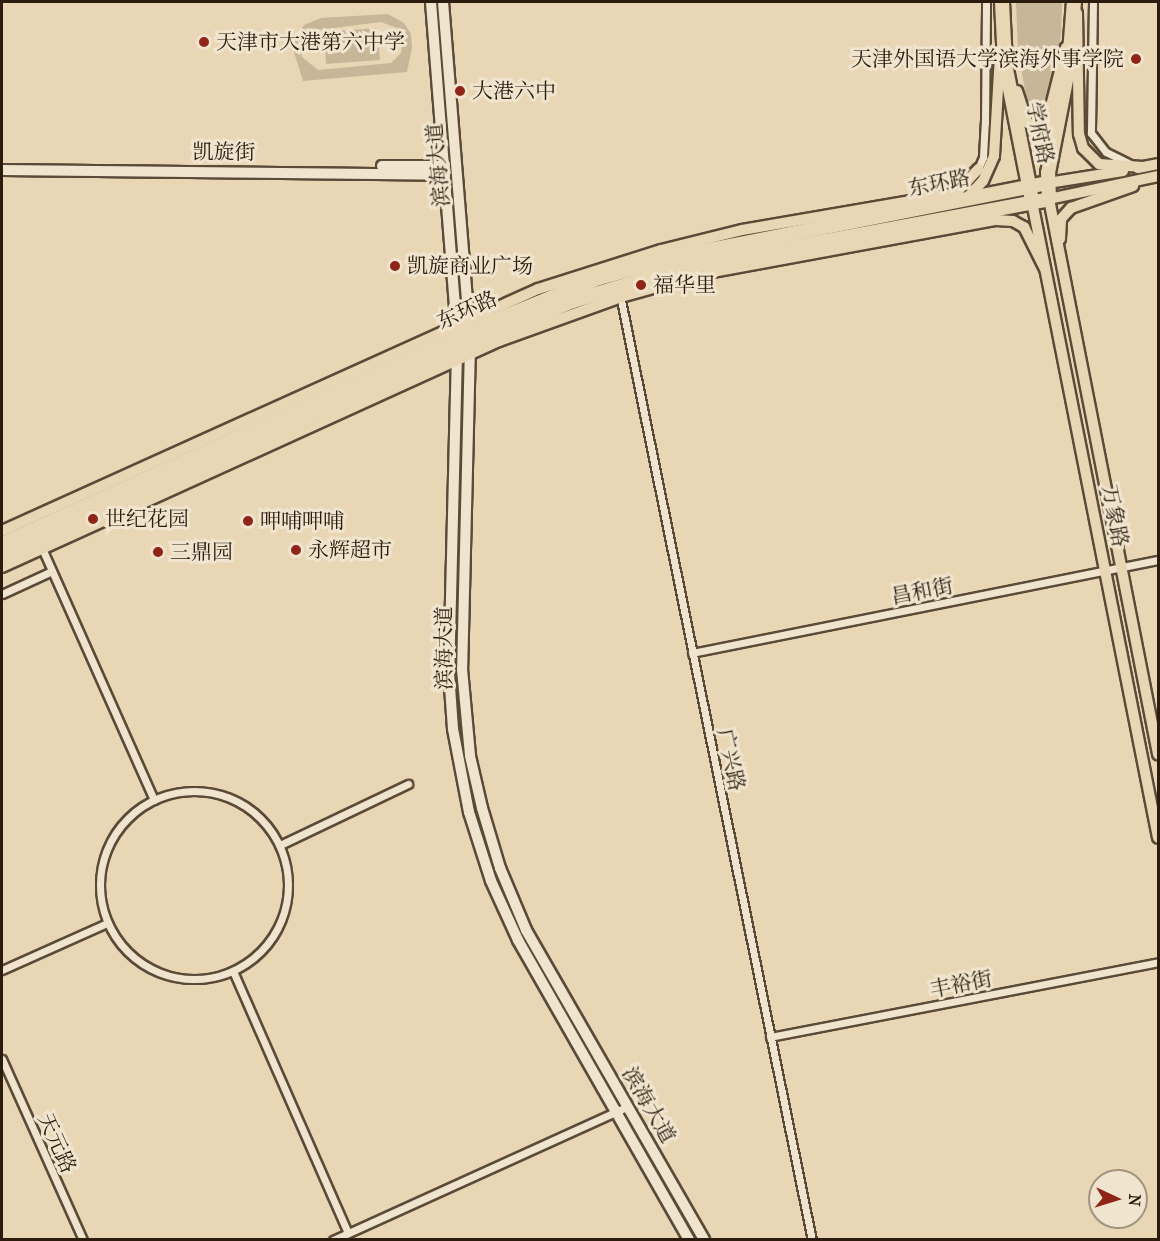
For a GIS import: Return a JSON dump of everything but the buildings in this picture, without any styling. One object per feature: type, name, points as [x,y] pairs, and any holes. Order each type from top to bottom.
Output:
[{"type":"highway","name":"学府路","points":[[1002,2],[1002,36],[1008,86],[1032,202]]},
{"type":"highway","name":"学府路","points":[[1049,199],[1048,183],[1072,29],[1074,2]]},
{"type":"highway","name":"东环路","points":[[2,555],[36,534],[600,278],[669,259],[1048,183]]},
{"type":"highway","name":"东环路","points":[[463,340],[549,310],[620,292],[682,268],[1049,199]]},
{"type":"highway","name":"东环路","points":[[2,544],[36,534]]},
{"type":"main road","name":"滨海大道","points":[[431,2],[445,170],[463,340],[448,640],[452,721],[464,788],[483,858],[504,910],[689,1239]]},
{"type":"main road","name":"滨海大道","points":[[443,2],[463,340],[461,640],[464,702],[475,780],[500,868],[526,930],[704,1239]]},
{"type":"main road","points":[[1074,2],[1080,34],[1078,134],[1083,148],[1099,164],[1143,167]]},
{"type":"main road","points":[[1002,36],[1021,108],[1027,122],[1038,129],[1048,123],[1072,29]]},
{"type":"main road","points":[[964,200],[983,181],[994,156],[1002,36]]},
{"type":"main road","name":"凯旋街","points":[[2,164],[445,170]]},
{"type":"main road","points":[[1048,183],[1158,164]]},
{"type":"main road","points":[[2,567],[36,534],[463,340],[568,278],[661,250],[742,230],[956,193],[978,168]]},
{"type":"main road","name":"凯旋街","points":[[2,170],[445,170]]},
{"type":"main road","points":[[1049,199],[1158,176]]},
{"type":"main road","points":[[1061,269],[1059,226],[1066,212],[1146,179]]},
{"type":"main road","name":"万象路","points":[[1049,199],[1158,754]]},
{"type":"main road","name":"万象路","points":[[1032,202],[1158,838]]},
{"type":"main road","points":[[620,292],[707,273],[996,220],[1013,221],[1024,227],[1045,269]]},
{"type":"main road","points":[[2,531],[36,534]]},
{"type":"street","points":[[978,168],[983,157],[985,123],[986,2]]},
{"type":"street","points":[[1093,2],[1091,133],[1106,152],[1143,167]]},
{"type":"street","name":"广兴路","points":[[620,292],[812,1239]]},
{"type":"street","points":[[36,534],[154,800]]},
{"type":"street","name":"昌和街","points":[[692,654],[1158,560]]},
{"type":"street","points":[[2,594],[52,571]]},
{"type":"street","points":[[280,845],[408,784]]},
{"type":"street","points":[[204,790],[235,799],[262,818],[280,845],[288,874],[287,904],[276,932],[258,955],[233,971],[204,979],[174,978],[146,967],[123,948],[107,923],[99,891],[103,858],[117,828],[141,806],[171,792],[204,790]]},
{"type":"street","points":[[2,970],[107,923]]},
{"type":"street","name":"丰裕街","points":[[770,1037],[1158,962]]},
{"type":"street","points":[[233,971],[348,1233]]},
{"type":"street","name":"天元路","points":[[2,1059],[83,1239]]},
{"type":"street","points":[[333,1239],[627,1106]]},
{"type":"shaded area","points":[[1016,2],[1062,2],[1061,35],[1046,118],[1039,124],[1030,119],[1018,51]]},
{"type":"shaded area","points":[[388,14],[404,23],[411,34],[412,48],[407,72],[303,81],[292,46],[304,25],[321,18]],"holes":[[[381,22],[397,28],[403,40],[401,53],[391,63],[318,70],[302,57],[301,44],[310,31]]]},
{"type":"shaded area","points":[[377,28],[380,60],[326,64],[324,32]]},
{"type":"place","name":"天津市大港第六中学","points":[[204,42]]},
{"type":"place","name":"天津外国语大学滨海外事学院","points":[[1136,59]]},
{"type":"place","name":"大港六中","points":[[460,91]]},
{"type":"place","name":"凯旋商业广场","points":[[395,266]]},
{"type":"place","name":"福华里","points":[[641,285]]},
{"type":"place","name":"世纪花园","points":[[93,519]]},
{"type":"place","name":"呷哺呷哺","points":[[248,521]]},
{"type":"place","name":"永辉超市","points":[[296,550]]},
{"type":"place","name":"三鼎园","points":[[158,552]]}]
